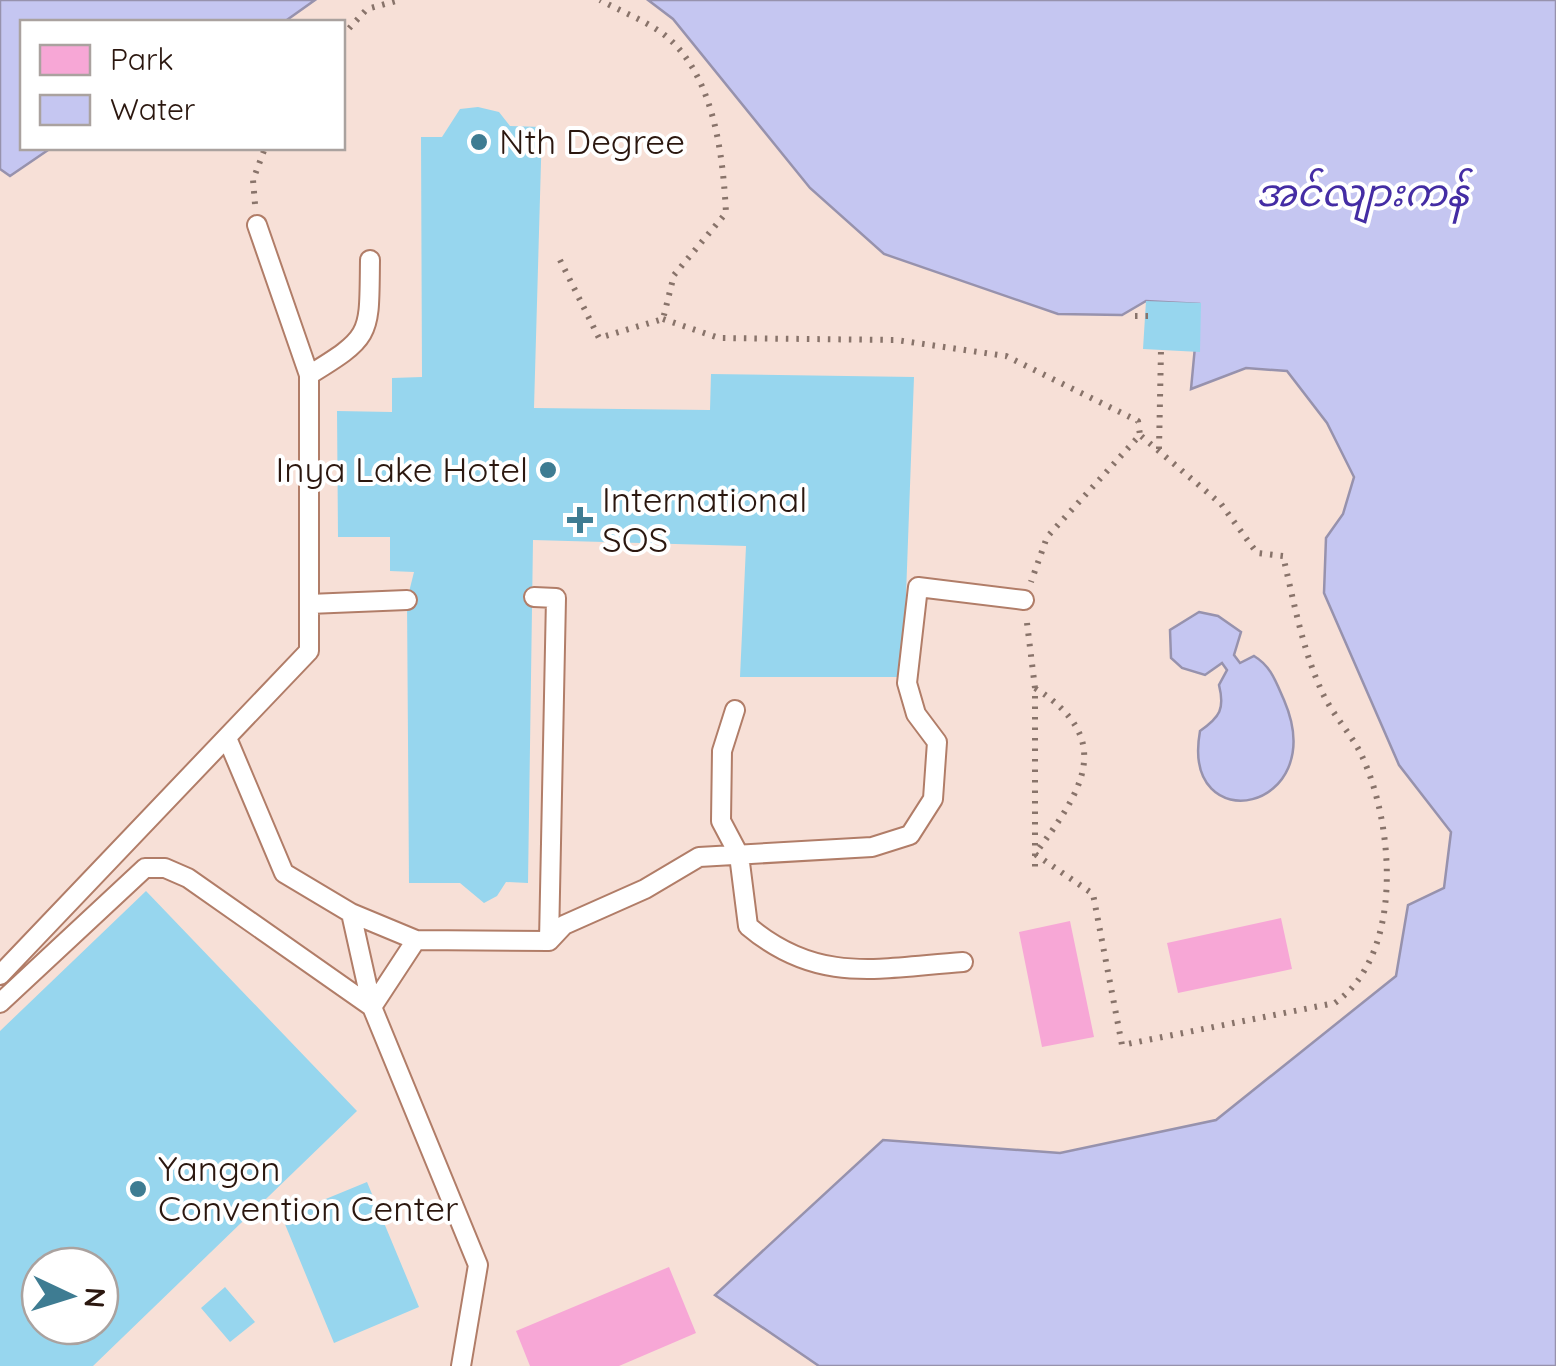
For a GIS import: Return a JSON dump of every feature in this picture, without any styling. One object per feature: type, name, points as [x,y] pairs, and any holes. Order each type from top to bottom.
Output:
[{"type":"lane","points":[[0,975],[309,651],[309,374],[257,225]]},
{"type":"lane","points":[[309,374],[357,345],[369,314],[370,260]]},
{"type":"lane","points":[[227,738],[284,873],[352,913],[416,940],[549,941],[564,925],[645,889],[700,857],[872,847],[910,835],[933,800],[937,742],[916,714],[906,684],[918,587],[1024,600]]},
{"type":"lane","points":[[534,598],[556,598],[549,941]]},
{"type":"lane","points":[[309,604],[407,600]]},
{"type":"lane","points":[[735,710],[722,750],[720,821],[740,855],[748,926],[776,950],[835,970],[964,962]]},
{"type":"lane","points":[[0,1003],[145,868],[164,868],[188,878],[372,1007]]},
{"type":"lane","points":[[352,913],[372,1007],[478,1265],[461,1366]]},
{"type":"lane","points":[[372,1007],[416,940]]},
{"type":"path","points":[[345,33],[366,9],[400,0]]},
{"type":"path","points":[[600,0],[664,34],[695,73],[723,150],[726,213],[674,275],[663,319]]},
{"type":"path","points":[[257,225],[252,180],[264,150]]},
{"type":"path","points":[[560,260],[598,338],[663,319],[719,338],[896,340],[1006,356],[1138,421],[1140,435],[1221,504],[1257,553],[1283,556],[1299,626],[1324,695],[1360,753],[1381,808],[1388,862],[1384,916],[1355,989],[1335,1003],[1122,1044],[1093,894],[1035,854]]},
{"type":"path","points":[[1136,316],[1148,316]]},
{"type":"path","points":[[1159,450],[1162,350]]},
{"type":"path","points":[[1035,871],[1035,688],[1024,600],[1047,536],[1140,435]]},
{"type":"path","points":[[1035,688],[1066,708],[1084,738],[1082,772],[1070,806],[1035,854]]},
{"type":"green space","points":[[1281,918],[1292,969],[1178,993],[1167,943]]},
{"type":"green space","points":[[1070,921],[1094,1037],[1042,1047],[1019,932]]},
{"type":"green space","points":[[669,1267],[696,1333],[619,1366],[530,1366],[516,1331]]},
{"type":"water","points":[[0,0],[315,0],[287,20],[20,20],[20,150],[48,150],[10,176],[0,169]]},
{"type":"water","name":"အင်လျားကန်","points":[[648,0],[1556,0],[1556,1366],[819,1366],[715,1295],[883,1140],[1060,1153],[1216,1120],[1396,976],[1408,905],[1444,888],[1451,832],[1399,765],[1324,593],[1326,538],[1343,514],[1354,477],[1327,423],[1287,371],[1246,368],[1191,389],[1199,304],[1146,301],[1122,315],[1058,314],[884,254],[810,188],[673,19]]},
{"type":"water","points":[[1199,612],[1218,616],[1241,632],[1234,655],[1240,663],[1254,656],[1260,660],[1284,700],[1293,738],[1288,768],[1273,788],[1252,799],[1230,800],[1211,789],[1200,766],[1200,731],[1219,712],[1219,685],[1227,670],[1222,663],[1205,675],[1182,668],[1171,658],[1170,630]]},
{"type":"building","points":[[478,107],[499,112],[510,126],[542,127],[534,408],[710,410],[711,374],[914,377],[903,677],[740,677],[746,546],[533,540],[528,883],[506,882],[497,896],[484,903],[460,883],[409,883],[407,600],[414,572],[390,571],[390,537],[338,537],[337,411],[392,412],[392,378],[422,377],[421,137],[442,137],[460,109]]},
{"type":"building","points":[[1146,301],[1201,303],[1200,352],[1143,349]]},
{"type":"building","name":"Yangon Convention Center","points":[[146,891],[357,1111],[120,1340],[120,1246],[20,1246],[20,1346],[114,1346],[93,1366],[0,1366],[0,1031]]},
{"type":"building","points":[[367,1182],[419,1307],[334,1343],[282,1217]]},
{"type":"building","points":[[225,1287],[255,1322],[230,1342],[201,1308]]},
{"type":"place","name":"Nth Degree","points":[[479,142]]},
{"type":"place","name":"Inya Lake Hotel","points":[[548,470]]},
{"type":"place","name":"International SOS","points":[[580,520]]},
{"type":"place","name":"Yangon Convention Center","points":[[138,1189]]}]
